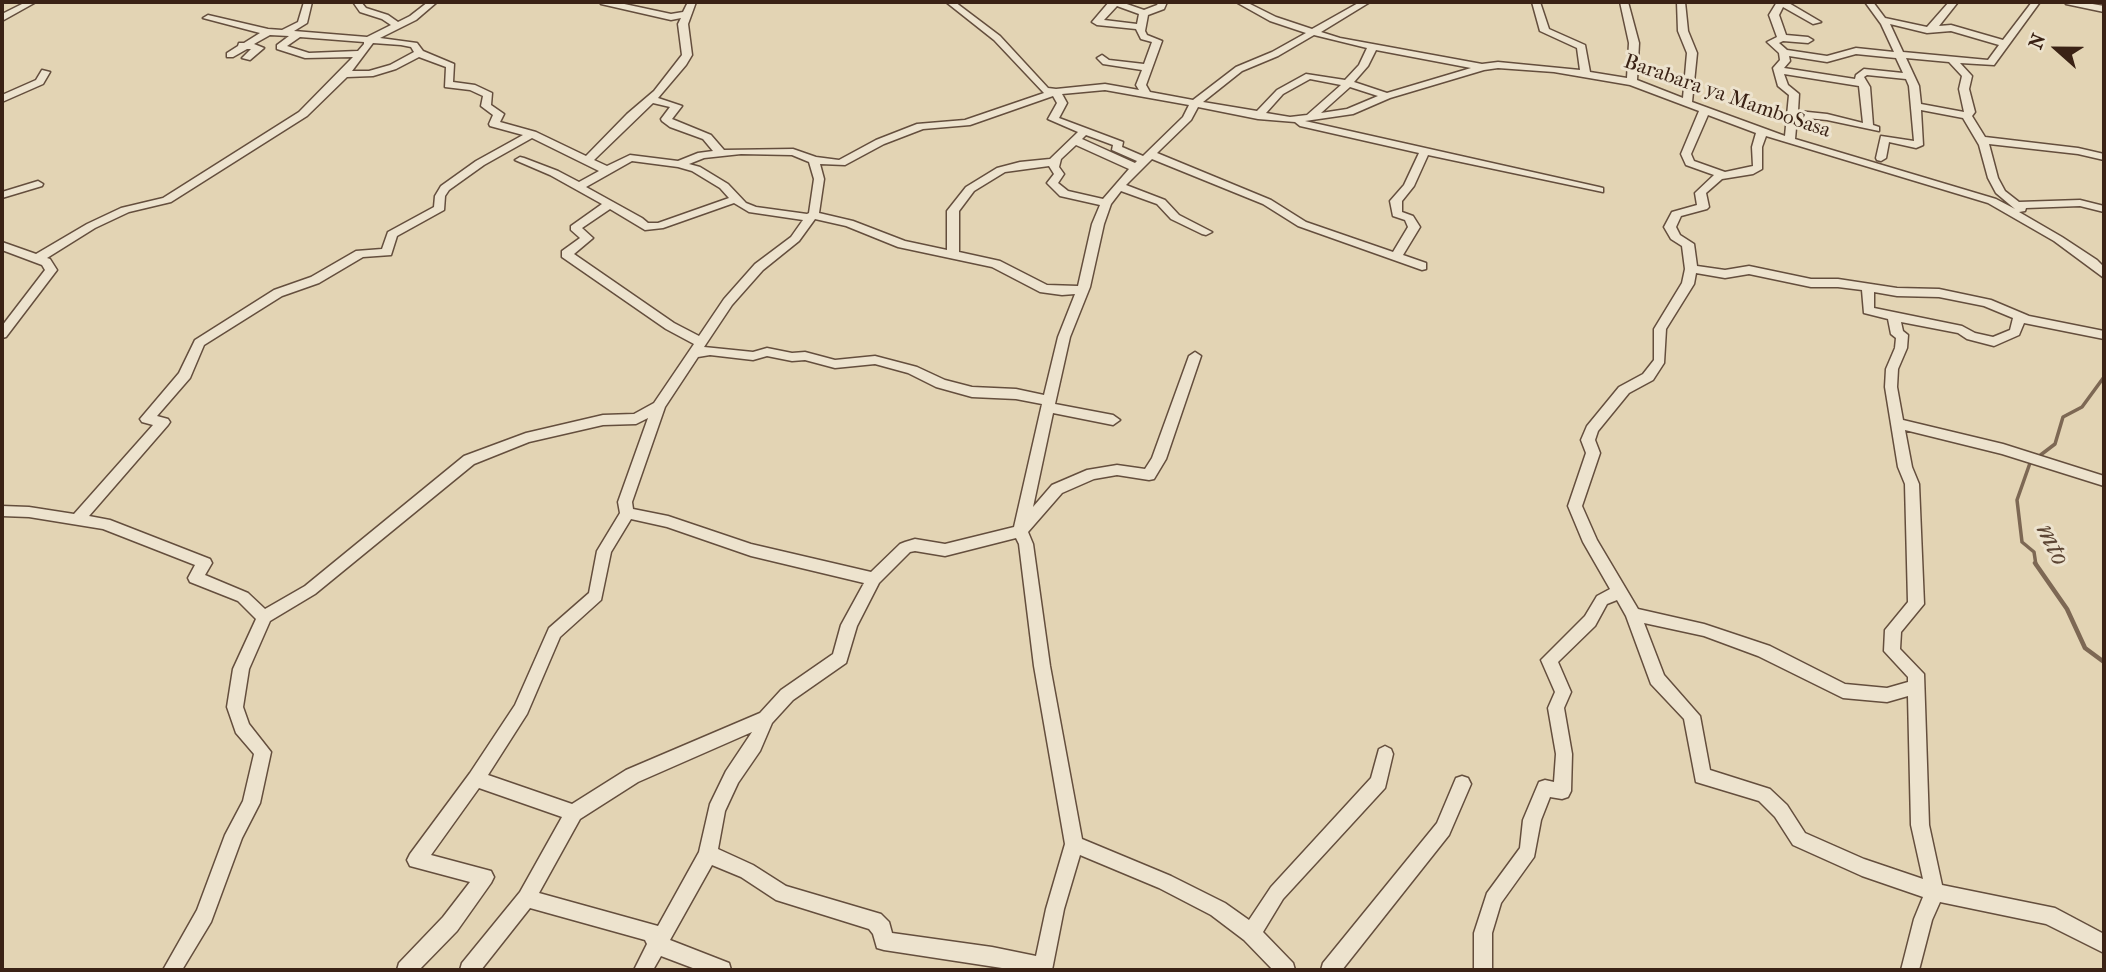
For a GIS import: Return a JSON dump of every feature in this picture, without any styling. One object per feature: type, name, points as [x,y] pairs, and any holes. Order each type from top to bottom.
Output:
[{"type":"street","points":[[2,18],[32,2]]},
{"type":"street","points":[[284,33],[302,23],[308,2]]},
{"type":"street","points":[[357,2],[363,10],[385,17],[399,26]]},
{"type":"street","points":[[368,40],[421,13],[432,2]]},
{"type":"street","points":[[604,2],[671,17],[684,15]]},
{"type":"street","points":[[588,160],[650,99],[687,55],[684,49],[684,15],[692,2]]},
{"type":"street","points":[[950,2],[991,33],[1045,90],[1056,92]]},
{"type":"street","points":[[1140,27],[1097,22],[1114,3],[1144,12],[1161,7],[1163,2]]},
{"type":"street","points":[[708,854],[747,871],[782,894],[874,921],[882,929],[884,941],[992,956],[1044,968],[1055,909],[1074,844],[1042,666],[1026,544],[1020,531],[1064,337],[1083,289],[1105,203],[1143,160],[1187,118],[1195,103],[1239,69],[1314,32],[1366,2]]},
{"type":"street","points":[[1536,2],[1545,31],[1582,47],[1585,72]]},
{"type":"street","points":[[1624,2],[1633,43],[1632,82]]},
{"type":"street","points":[[1681,2],[1683,31],[1692,53],[1687,104]]},
{"type":"street","points":[[1783,38],[1773,15],[1781,2],[1816,22]]},
{"type":"street","points":[[1794,114],[1827,117],[1868,126],[1885,138],[1916,145],[1919,143],[1911,77],[1882,20],[1869,2]]},
{"type":"street","points":[[1933,28],[1954,2]]},
{"type":"street","points":[[1808,40],[1783,38],[1772,42],[1784,52],[1818,58],[1856,51],[1991,63],[2036,2]]},
{"type":"street","points":[[2069,2],[2104,9]]},
{"type":"street","name":"Barabara ya MamboSasa","points":[[1245,3],[1273,19],[1373,46],[1482,67],[1498,65],[1585,72],[1632,82],[1762,132],[1992,201],[2031,221],[2093,263],[2104,274]]},
{"type":"street","points":[[1144,12],[1140,27],[1144,37],[1157,41],[1141,85],[1145,92]]},
{"type":"street","points":[[208,18],[268,32],[414,45],[419,53],[451,66],[448,85],[472,88],[488,95],[486,106],[499,114],[494,124],[532,134],[608,171]]},
{"type":"street","points":[[1882,20],[1951,28],[2005,44]]},
{"type":"street","points":[[230,55],[242,45],[268,32]]},
{"type":"street","points":[[298,34],[280,47],[307,56],[359,54]]},
{"type":"street","points":[[37,259],[91,226],[125,210],[167,200],[303,114],[344,74],[369,44],[368,40]]},
{"type":"street","points":[[242,45],[260,48],[247,58]]},
{"type":"street","points":[[1310,118],[1363,66],[1373,46]]},
{"type":"street","points":[[1784,52],[1785,61],[1781,63],[1779,70],[1783,86],[1794,94],[1790,141]]},
{"type":"street","points":[[344,74],[370,74],[419,53]]},
{"type":"street","points":[[1102,58],[1117,64],[1149,68]]},
{"type":"street","points":[[1953,61],[1966,76],[1964,89],[1970,112],[1967,116]]},
{"type":"street","points":[[1105,87],[1117,64]]},
{"type":"street","points":[[1290,120],[1349,112],[1386,96],[1482,67]]},
{"type":"street","points":[[1779,70],[1861,83]]},
{"type":"street","points":[[2,99],[40,82],[46,72]]},
{"type":"street","points":[[1868,126],[1865,87],[1859,77],[1864,72],[1911,77]]},
{"type":"street","points":[[1258,116],[1280,92],[1309,76],[1348,83],[1386,96]]},
{"type":"street","points":[[679,164],[719,152],[793,152],[814,160],[841,163],[880,142],[921,126],[966,123],[1056,92],[1105,87],[1145,92],[1258,116],[1290,120],[1599,190]]},
{"type":"street","points":[[1056,92],[1062,103],[1053,118],[1119,144],[1116,148],[1143,160]]},
{"type":"street","points":[[650,99],[677,106],[666,119],[674,125],[707,136],[719,152]]},
{"type":"street","points":[[1915,106],[1967,116]]},
{"type":"street","points":[[1704,111],[1686,154],[1690,163],[1724,175]]},
{"type":"street","points":[[1967,116],[1980,140],[2001,193],[2017,205],[2031,221]]},
{"type":"street","points":[[954,253],[953,211],[970,189],[1001,170],[1020,164],[1054,162],[1086,130]]},
{"type":"street","points":[[1762,132],[1757,148],[1758,167],[1753,171],[1724,175],[1708,184],[1700,193],[1703,207],[1676,214],[1670,227],[1675,237],[1688,244],[1691,269],[1688,284],[1660,329],[1661,360],[1648,377],[1624,390],[1592,429],[1588,440],[1593,453],[1575,506],[1590,542],[1633,614],[1657,679],[1692,716],[1702,776],[1764,794],[1781,811],[1800,839],[1862,867],[1935,892],[2048,915],[2104,944]]},
{"type":"street","points":[[76,521],[163,422],[147,419],[185,374],[200,343],[278,292],[315,280],[360,254],[387,252],[392,234],[440,208],[440,196],[444,188],[480,163],[532,134]]},
{"type":"street","points":[[1881,158],[1885,138]]},
{"type":"street","points":[[1075,140],[1143,160],[1276,206],[1302,224],[1422,265]]},
{"type":"street","points":[[1980,140],[2078,151],[2104,157]]},
{"type":"street","points":[[1397,255],[1407,234],[1415,228],[1409,218],[1397,214],[1394,206],[1409,186],[1425,151]]},
{"type":"street","points":[[578,187],[630,158],[679,164],[703,173],[724,186],[742,205],[766,214],[849,223],[902,244],[996,264],[1044,289],[1083,289]]},
{"type":"street","points":[[520,160],[578,187],[650,228],[736,199]]},
{"type":"street","points":[[406,970],[450,924],[485,877],[416,860],[476,779],[521,709],[554,634],[596,596],[604,551],[627,513],[625,502],[659,406],[728,302],[759,267],[795,239],[816,210],[819,179],[814,160]]},
{"type":"street","points":[[1054,162],[1059,174],[1052,183],[1058,189],[1077,198],[1105,203]]},
{"type":"street","points":[[2,195],[38,184]]},
{"type":"street","points":[[1121,187],[1135,190],[1161,202],[1175,217],[1206,232]]},
{"type":"street","points":[[2017,205],[2080,203],[2104,209]]},
{"type":"street","points":[[610,204],[575,228],[587,238],[566,254],[698,348],[753,356],[767,352],[792,357],[805,356],[835,364],[875,360],[972,392],[1016,394],[1113,420]]},
{"type":"street","points":[[2,246],[46,262],[51,270],[2,334]]},
{"type":"street","points":[[1691,269],[1725,274],[1749,270],[1787,280],[1940,293],[1987,303],[2020,316],[2104,335]]},
{"type":"street","points":[[1868,288],[1868,310],[1962,330],[1971,336],[1994,342],[2015,332],[2020,316]]},
{"type":"street","points":[[1894,317],[1897,334],[1902,335],[1901,348],[1892,369],[1891,387],[1905,467],[1912,484],[1916,604],[1893,630],[1892,651],[1916,674],[1920,825],[1935,892],[1923,919],[1910,970]]},
{"type":"street","points":[[643,970],[708,854],[716,810],[732,777],[754,746],[766,718],[787,695],[840,658],[849,625],[874,579],[905,548],[915,545],[944,550],[1020,531],[1056,489],[1076,480],[1117,470],[1149,475],[1159,459],[1195,356]]},
{"type":"street","points":[[172,970],[204,915],[234,835],[251,803],[263,752],[242,728],[235,707],[241,669],[264,617],[310,590],[469,460],[526,438],[603,420],[636,419],[659,406]]},
{"type":"street","points":[[1898,423],[2003,449],[2104,481]]},
{"type":"street","points":[[2,511],[29,512],[105,524],[205,563],[195,578],[212,587],[243,597],[264,617]]},
{"type":"street","points":[[627,513],[668,522],[751,550],[874,579]]},
{"type":"street","points":[[1483,970],[1483,933],[1493,899],[1528,851],[1532,820],[1545,788],[1562,791],[1564,754],[1556,708],[1563,692],[1549,660],[1590,621],[1602,600],[1619,592]]},
{"type":"street","points":[[1633,614],[1704,630],[1764,651],[1843,691],[1887,695],[1918,686]]},
{"type":"street","points":[[469,970],[526,898],[574,813],[632,776],[766,718]]},
{"type":"street","points":[[1251,933],[1278,893],[1379,782],[1385,754]]},
{"type":"street","points":[[476,779],[574,813]]},
{"type":"street","points":[[1330,970],[1443,829],[1462,784]]},
{"type":"street","points":[[1074,844],[1175,887],[1218,909],[1251,933],[1286,970]]},
{"type":"street","points":[[526,898],[651,932],[658,945],[722,970]]},
{"type":"waterway","name":"mto","points":[[2036,564],[2034,552],[2022,542],[2017,500],[2030,463],[2055,444],[2063,417],[2082,407],[2104,377]]},
{"type":"waterway","name":"mto","points":[[2036,564],[2067,609],[2085,648],[2104,662]]}]
